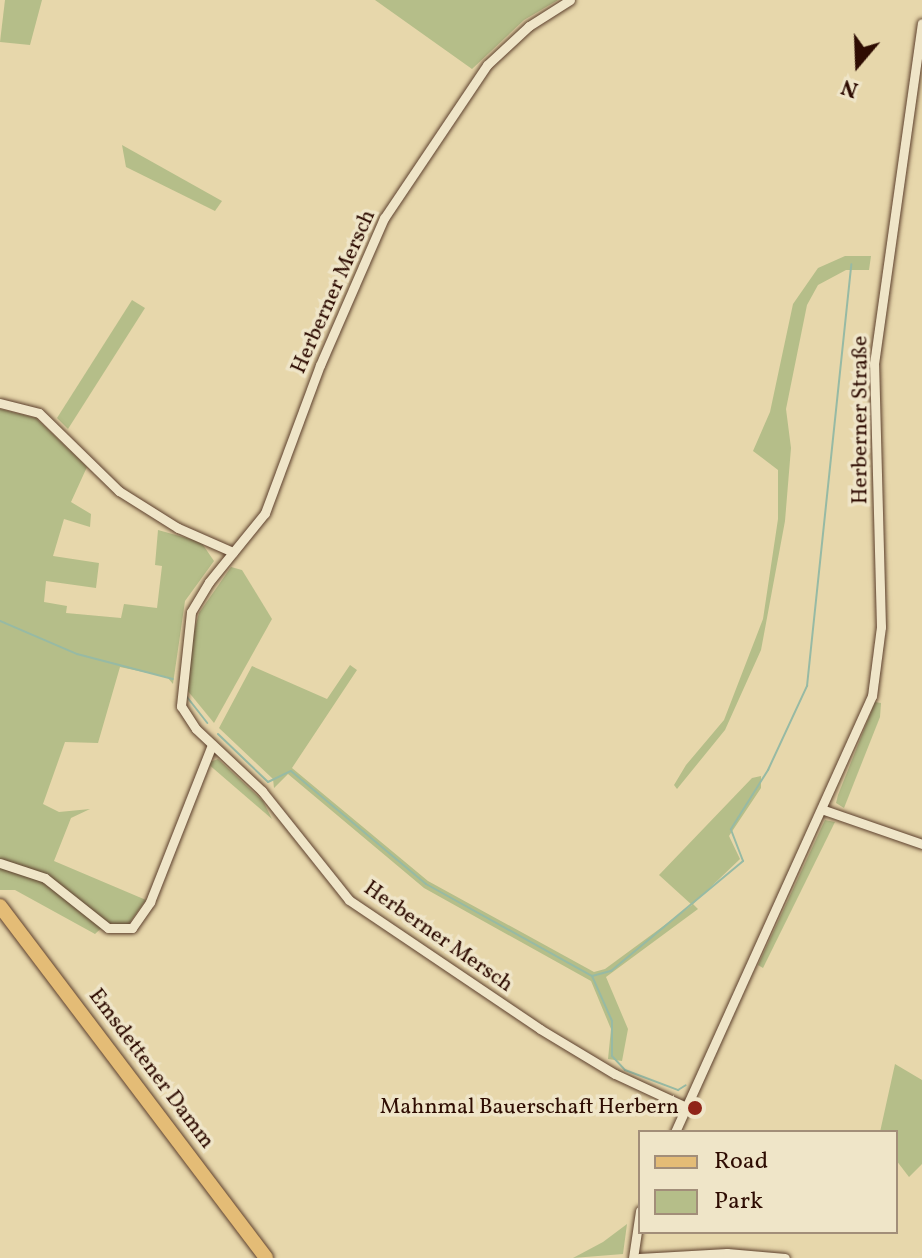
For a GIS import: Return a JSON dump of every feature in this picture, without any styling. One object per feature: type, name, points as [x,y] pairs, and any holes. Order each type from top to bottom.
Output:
[{"type":"main road","name":"Emsdettener Damm","points":[[0,906],[266,1258]]},
{"type":"street","name":"Herberner Mersch","points":[[570,0],[529,26],[487,65],[384,218],[320,365],[265,513],[191,612],[184,646],[181,706],[212,745],[262,791],[349,900],[540,1029],[615,1074],[686,1107]]},
{"type":"street","name":"Herberner Straße","points":[[676,1130],[824,810],[872,696],[877,668],[874,364],[922,23]]},
{"type":"street","points":[[0,403],[39,413],[119,491],[178,528],[233,552]]},
{"type":"street","points":[[0,863],[35,872],[108,928],[132,928],[150,902],[212,745]]},
{"type":"street","points":[[824,810],[922,844]]},
{"type":"street","points":[[638,1234],[636,1258],[685,1253],[785,1258]]},
{"type":"green space","points":[[5,0],[42,0],[30,45],[0,42]]},
{"type":"green space","points":[[375,0],[558,0],[524,20],[472,69]]},
{"type":"green space","points":[[122,145],[222,201],[215,211],[126,167]]},
{"type":"green space","points":[[845,256],[871,256],[869,270],[846,270],[818,285],[807,305],[786,409],[791,448],[785,521],[761,650],[725,730],[677,789],[674,785],[686,765],[724,720],[763,619],[778,519],[778,470],[753,451],[770,412],[793,304],[818,268]]},
{"type":"green space","points":[[132,300],[145,308],[68,429],[57,418]]},
{"type":"green space","points":[[0,409],[36,418],[87,467],[71,502],[91,514],[90,527],[64,519],[53,556],[99,563],[96,588],[46,581],[44,602],[67,606],[66,613],[121,618],[124,604],[157,608],[162,566],[155,565],[158,530],[201,542],[214,561],[185,601],[173,684],[167,677],[120,667],[98,743],[65,742],[43,804],[59,812],[90,809],[71,818],[54,861],[146,900],[128,925],[107,923],[95,934],[15,890],[0,890]]},
{"type":"green space","points":[[231,567],[242,570],[272,619],[214,723],[187,690],[190,647],[199,613]]},
{"type":"green space","points":[[350,665],[357,670],[292,768],[428,881],[594,972],[605,969],[692,905],[659,875],[752,778],[761,776],[761,788],[729,836],[740,859],[693,904],[698,909],[606,977],[628,1029],[622,1061],[608,1059],[611,1029],[591,981],[424,888],[288,774],[274,788],[273,779],[219,728],[252,666],[327,699]]},
{"type":"green space","points":[[875,702],[881,703],[880,717],[844,808],[836,803],[838,795]]},
{"type":"green space","points":[[218,759],[263,801],[272,819],[207,763]]},
{"type":"green space","points":[[825,820],[835,822],[763,968],[758,965]]},
{"type":"green space","points":[[895,1064],[922,1080],[922,1164],[909,1177],[898,1163],[898,1130],[880,1130]]},
{"type":"green space","points":[[627,1224],[623,1254],[573,1258],[603,1242]]},
{"type":"waterway","points":[[592,976],[611,971],[743,861],[731,829],[768,770],[807,686],[851,264]]},
{"type":"waterway","points":[[0,621],[77,654],[173,679]]},
{"type":"waterway","points":[[187,697],[207,723]]},
{"type":"waterway","points":[[218,734],[268,782],[291,771],[426,884],[592,976],[612,1021],[612,1056],[625,1070],[678,1090],[686,1085]]},
{"type":"place","name":"Mahnmal Bauerschaft Herbern","points":[[695,1108]]}]
